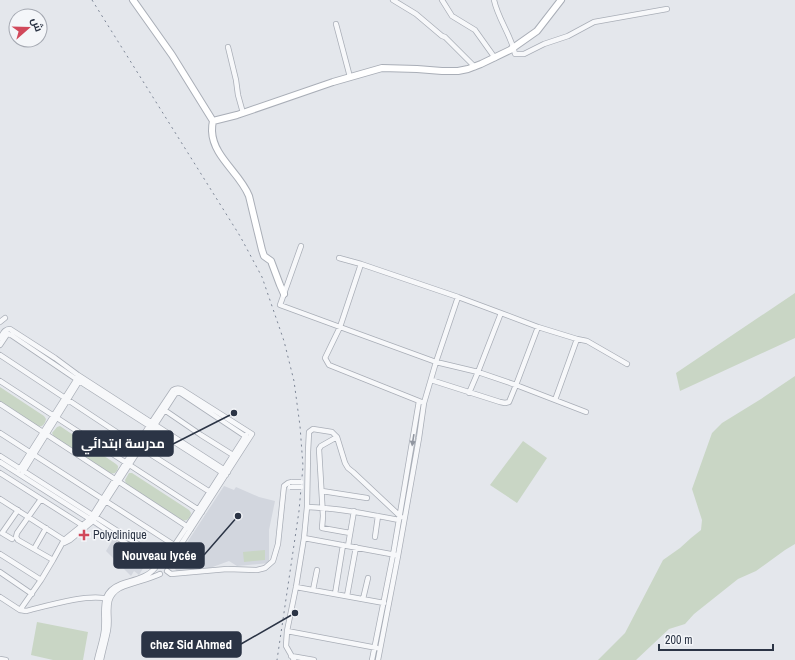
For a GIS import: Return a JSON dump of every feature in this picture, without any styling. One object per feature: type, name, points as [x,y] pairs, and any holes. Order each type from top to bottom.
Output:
[{"type":"street","points":[[133,0],[176,60],[213,122],[212,132],[216,146],[220,154],[246,188],[264,256],[271,261],[284,294]]},
{"type":"street","points":[[393,0],[416,14],[444,37],[475,67]]},
{"type":"street","points":[[442,0],[452,16],[475,30],[495,58]]},
{"type":"street","points":[[494,0],[499,17],[514,47],[515,54],[524,54],[544,44],[568,36],[594,22],[667,9]]},
{"type":"street","points":[[213,122],[382,68],[458,71],[475,67],[514,47],[537,31],[561,0]]},
{"type":"street","points":[[336,24],[350,77]]},
{"type":"street","points":[[228,47],[242,112]]},
{"type":"street","points":[[301,246],[280,305],[436,362],[478,372],[516,385],[586,412]]},
{"type":"street","points":[[339,258],[458,297],[538,327],[587,341],[627,364]]},
{"type":"street","points":[[360,264],[340,327],[325,358],[329,365],[422,402]]},
{"type":"street","points":[[378,660],[422,402],[431,380],[458,297]]},
{"type":"street","points":[[469,392],[501,313]]},
{"type":"street","points":[[0,322],[5,318]]},
{"type":"street","points":[[431,380],[505,403],[509,402],[538,327]]},
{"type":"street","points":[[0,338],[7,329],[10,329],[55,358],[79,378]]},
{"type":"street","points":[[0,345],[8,334],[11,335],[225,472]]},
{"type":"street","points":[[555,400],[577,339]]},
{"type":"street","points":[[0,355],[210,492]]},
{"type":"street","points":[[21,472],[79,378]]},
{"type":"street","points":[[0,381],[200,511]]},
{"type":"street","points":[[61,545],[93,518],[175,388],[178,388],[247,434],[252,434],[210,492],[200,511]]},
{"type":"street","points":[[401,519],[420,438],[422,402]]},
{"type":"street","points":[[0,404],[189,528]]},
{"type":"street","points":[[163,409],[233,455]]},
{"type":"street","points":[[314,660],[292,658],[286,646],[287,631],[304,538],[307,507],[309,432],[313,429],[332,432],[337,437],[348,468],[401,519]]},
{"type":"street","points":[[0,433],[174,546]]},
{"type":"street","points":[[97,660],[104,631],[105,601],[120,588],[164,573],[189,528],[225,472],[233,455],[247,434]]},
{"type":"street","points":[[337,437],[321,446],[320,449],[323,516],[322,528],[350,533]]},
{"type":"street","points":[[0,456],[21,472],[93,518],[152,553],[162,561],[171,574],[226,569],[257,570],[265,568],[273,561],[278,544],[284,491],[291,484],[308,485]]},
{"type":"street","points":[[0,462],[21,472]]},
{"type":"street","points":[[117,481],[122,468],[128,463]]},
{"type":"street","points":[[0,473],[82,526]]},
{"type":"street","points":[[322,491],[367,498]]},
{"type":"street","points":[[41,499],[16,537],[18,540],[53,560]]},
{"type":"street","points":[[1,502],[18,510],[64,540]]},
{"type":"street","points":[[307,507],[322,507],[401,519]]},
{"type":"street","points":[[12,539],[2,533],[18,510]]},
{"type":"street","points":[[335,594],[354,512]]},
{"type":"street","points":[[375,537],[378,516]]},
{"type":"street","points":[[20,610],[41,580],[64,540],[93,518]]},
{"type":"street","points":[[93,518],[151,560],[157,572],[160,574]]},
{"type":"street","points":[[34,549],[46,528]]},
{"type":"street","points":[[101,660],[108,631],[109,622],[107,610],[108,599],[111,591],[120,584],[150,573],[157,562],[162,561],[189,528]]},
{"type":"street","points":[[304,538],[396,555]]},
{"type":"street","points":[[346,596],[356,547]]},
{"type":"street","points":[[0,561],[2,555],[41,580]]},
{"type":"street","points":[[372,660],[396,555]]},
{"type":"street","points":[[313,590],[317,570]]},
{"type":"street","points":[[0,572],[32,594]]},
{"type":"street","points":[[363,599],[368,578]]},
{"type":"street","points":[[296,587],[384,603]]},
{"type":"street","points":[[0,597],[20,610],[26,611],[90,597],[108,599]]},
{"type":"street","points":[[287,631],[380,649]]},
{"type":"street","points":[[0,659],[6,660]]},
{"type":"shaded area","points":[[224,486],[234,490],[236,487],[259,497],[275,501],[269,530],[269,563],[237,566],[229,561],[210,568],[177,572],[174,567],[175,561]]},
{"type":"shaded area","points":[[113,539],[146,560],[145,565],[139,575],[134,571],[131,576],[106,551]]},
{"type":"green space","points":[[795,293],[795,338],[680,391],[676,373]]},
{"type":"green space","points":[[795,376],[795,544],[756,571],[738,579],[694,614],[685,624],[669,629],[636,660],[598,660],[625,633],[663,560],[701,530],[702,520],[692,489],[712,433],[722,423]]},
{"type":"green space","points":[[0,387],[44,416],[46,419],[44,424],[42,426],[37,426],[0,402]]},
{"type":"green space","points":[[60,426],[116,464],[118,466],[116,472],[110,473],[54,437],[52,433],[57,427]]},
{"type":"green space","points":[[523,441],[547,458],[517,503],[490,485]]},
{"type":"green space","points":[[129,473],[132,473],[189,510],[191,513],[189,518],[187,520],[182,520],[126,484],[125,480]]},
{"type":"green space","points":[[265,550],[265,560],[244,562],[243,552]]},
{"type":"green space","points":[[37,622],[88,632],[83,660],[53,660],[31,655]]},
{"type":"railway","points":[[92,0],[240,236],[262,277],[284,341],[294,381],[300,426],[303,466],[299,511],[277,660]]},
{"type":"place","name":"مدرسة ابتدائي","points":[[234,413]]},
{"type":"place","name":"Nouveau lycée","points":[[238,516]]},
{"type":"place","name":"Polyclinique","points":[[84,535]]},
{"type":"place","name":"chez Sid Ahmed","points":[[295,613]]}]
